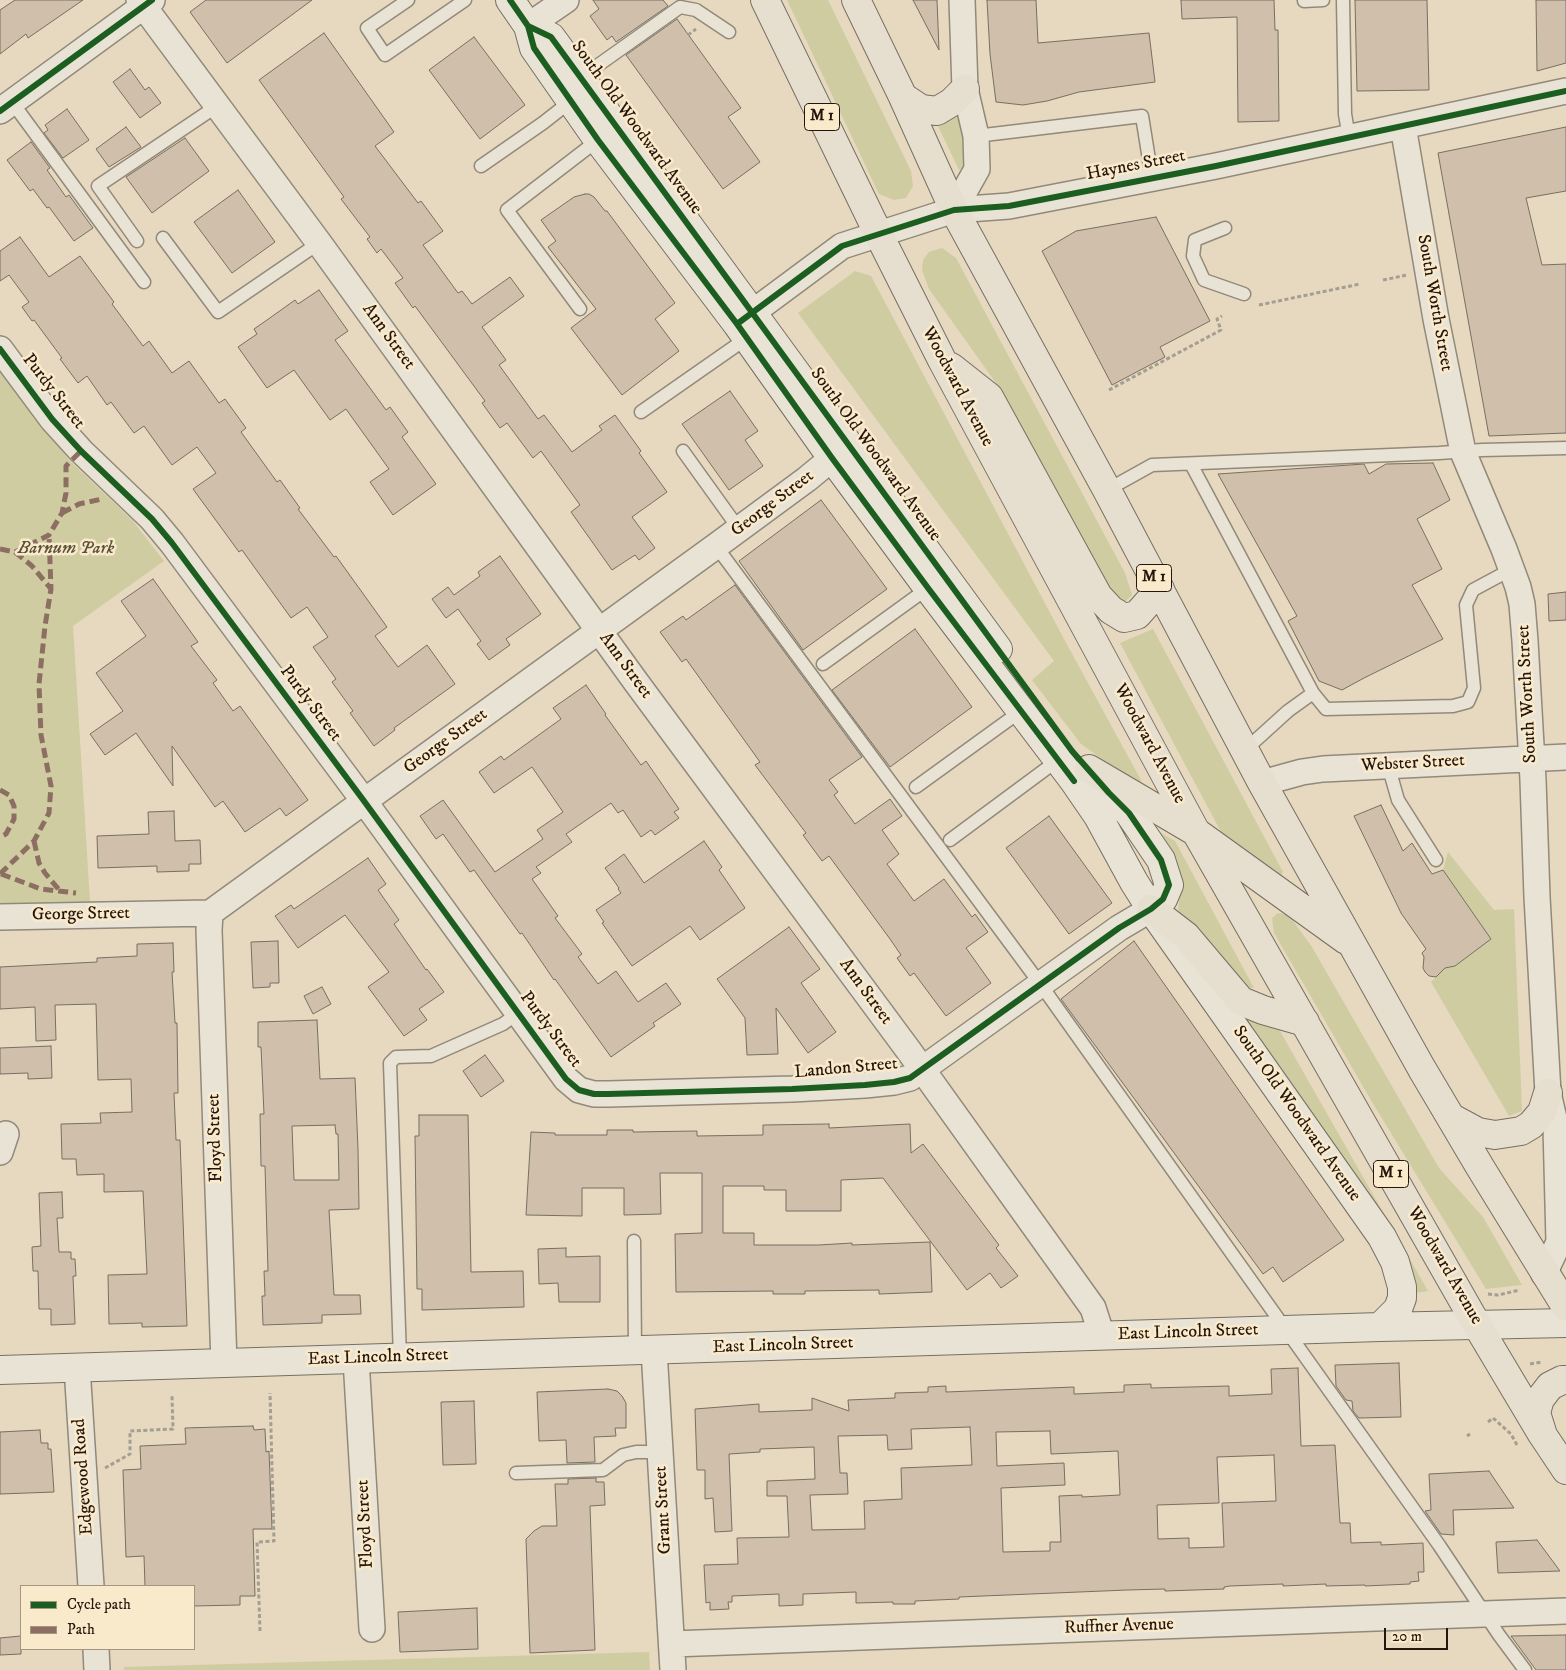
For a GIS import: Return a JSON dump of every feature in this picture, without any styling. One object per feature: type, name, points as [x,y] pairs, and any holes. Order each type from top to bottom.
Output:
[{"type":"main road","name":"Woodward Avenue","points":[[765,0],[942,360],[1196,832],[1477,1325],[1542,1434],[1566,1470]]},
{"type":"main road","name":"M 1","points":[[856,0],[903,97],[954,210],[1107,490],[1262,783],[1422,1069],[1544,1274],[1566,1307]]},
{"type":"main road","points":[[903,97],[921,109],[937,112],[952,102],[965,89]]},
{"type":"main road","points":[[942,360],[989,397],[1098,596],[1111,610],[1124,618],[1137,615],[1160,589]]},
{"type":"main road","points":[[1089,770],[1196,832],[1353,946]]},
{"type":"main road","points":[[1151,909],[1186,936],[1241,1000],[1263,1010],[1305,1022]]},
{"type":"main road","points":[[1452,1118],[1478,1132],[1495,1135],[1520,1131],[1531,1125],[1542,1112],[1548,1093]]},
{"type":"main road","points":[[1542,1434],[1536,1413],[1540,1399],[1550,1386],[1566,1380]]},
{"type":"street","name":"South Old Woodward Avenue","points":[[510,0],[528,26],[534,48],[576,90],[840,452],[1079,759],[1129,813],[1160,860],[1169,885],[1163,899],[1151,909]]},
{"type":"street","points":[[528,26],[566,0]]},
{"type":"street","points":[[954,210],[977,168],[976,136],[965,89],[962,0]]},
{"type":"street","points":[[6,107],[145,2]]},
{"type":"street","name":"Ann Street","points":[[145,2],[217,106],[320,243],[1093,1308],[1102,1336]]},
{"type":"street","name":"South Old Woodward Avenue","points":[[576,90],[598,140],[746,325]]},
{"type":"street","name":"Haynes Street","points":[[746,325],[842,246],[954,210],[1009,206],[1216,166],[1566,91]]},
{"type":"street","name":"South Worth Street","points":[[1403,126],[1436,319],[1463,452],[1512,569],[1522,604],[1526,641],[1548,1093],[1561,1126],[1559,1242],[1544,1274]]},
{"type":"street","name":"Purdy Street","points":[[0,349],[52,419],[81,451],[152,519],[172,543],[364,801],[566,1079],[579,1090]]},
{"type":"street","name":"South Old Woodward Avenue","points":[[840,452],[928,588],[1098,816],[1151,909],[1382,1237],[1396,1262],[1402,1286],[1402,1298],[1398,1309],[1380,1327]]},
{"type":"street","name":"George Street","points":[[0,917],[210,913],[716,546],[807,479],[840,452]]},
{"type":"street","name":"Webster Street","points":[[1262,783],[1302,772],[1388,765],[1566,757]]},
{"type":"street","name":"Landon Street","points":[[579,1090],[594,1094],[608,1094],[865,1085],[910,1078],[1127,922],[1151,909]]},
{"type":"street","name":"Floyd Street","points":[[210,913],[209,930],[224,1363]]},
{"type":"street","name":"East Lincoln Street","points":[[0,1370],[1380,1327],[1566,1323]]},
{"type":"street","name":"Grant Street","points":[[645,1350],[661,1452],[673,1670]]},
{"type":"street","name":"Floyd Street","points":[[356,1359],[372,1629]]},
{"type":"street","name":"Edgewood Road","points":[[78,1367],[91,1585]]},
{"type":"street","name":"Ruffner Avenue","points":[[672,1644],[1566,1611]]},
{"type":"street","points":[[96,1650],[97,1670]]},
{"type":"lane","points":[[408,0],[367,28],[385,55],[462,3]]},
{"type":"lane","points":[[1304,0],[1323,0]]},
{"type":"lane","points":[[1343,0],[1345,114],[1349,138]]},
{"type":"lane","points":[[482,166],[544,124],[576,90],[680,7],[696,10],[729,32]]},
{"type":"lane","points":[[137,241],[98,186],[217,106]]},
{"type":"lane","points":[[6,107],[144,282]]},
{"type":"lane","points":[[976,136],[1142,116],[1152,178]]},
{"type":"lane","points":[[580,309],[507,210],[598,140]]},
{"type":"lane","points":[[1225,228],[1195,240],[1193,256],[1204,280],[1244,294]]},
{"type":"lane","points":[[163,238],[218,312],[320,243]]},
{"type":"lane","points":[[641,412],[746,325]]},
{"type":"lane","points":[[1107,490],[1152,466],[1566,448]]},
{"type":"lane","points":[[682,451],[739,528]]},
{"type":"lane","points":[[1191,464],[1313,693],[1326,709],[1453,706],[1468,702],[1474,688],[1466,605],[1473,590],[1512,569]]},
{"type":"lane","points":[[716,546],[1041,985],[1288,1330],[1525,1670]]},
{"type":"lane","points":[[823,664],[928,588]]},
{"type":"lane","points":[[1245,750],[1288,711],[1313,693]]},
{"type":"lane","points":[[916,787],[1021,711]]},
{"type":"lane","points":[[950,840],[1058,760]]},
{"type":"lane","points":[[1388,765],[1398,800],[1436,860]]},
{"type":"lane","points":[[400,1358],[390,1063],[396,1056],[431,1056],[503,1024],[518,1013]]},
{"type":"lane","points":[[634,1241],[645,1350]]},
{"type":"lane","points":[[516,1473],[603,1470],[623,1454],[661,1452]]},
{"type":"path","points":[[1383,280],[1408,275]]},
{"type":"path","points":[[1259,305],[1360,284]]},
{"type":"path","points":[[1110,390],[1221,330],[1216,319],[1222,316]]},
{"type":"path","points":[[1488,1294],[1498,1295],[1520,1290]]},
{"type":"path","points":[[260,1631],[257,1542],[274,1541],[270,1392]]},
{"type":"path","points":[[103,1469],[130,1454],[130,1431],[172,1429],[172,1396]]},
{"type":"path","points":[[1488,1422],[1493,1418],[1511,1434],[1517,1445]]},
{"type":"green space","points":[[787,0],[828,0],[911,171],[913,186],[906,198],[894,200],[879,194]]},
{"type":"green space","points":[[957,114],[964,116],[967,165],[959,170],[938,126]]},
{"type":"green space","points":[[942,248],[956,258],[1125,573],[1132,595],[1125,602],[1112,600],[1101,586],[998,386],[929,289],[922,270],[923,260],[929,252]]},
{"type":"green space","points":[[855,271],[871,276],[1141,780],[1140,786],[1081,744],[1032,680],[1054,661],[798,313]]},
{"type":"green space","name":"Barnum Park","points":[[0,371],[69,460],[133,521],[164,561],[73,626],[90,902],[0,904]]},
{"type":"green space","points":[[1153,629],[1283,872],[1280,877],[1227,843],[1120,643]]},
{"type":"green space","points":[[1159,832],[1175,841],[1254,988],[1240,987],[1178,910],[1181,882],[1175,858]]},
{"type":"green space","points":[[1448,852],[1494,910],[1514,909],[1522,1111],[1509,1116],[1431,982],[1445,968],[1455,966],[1491,939],[1443,870]]},
{"type":"green space","points":[[1278,913],[1289,915],[1312,947],[1439,1168],[1483,1217],[1522,1285],[1486,1289],[1372,1102],[1274,933],[1272,918]]},
{"type":"green space","points":[[1239,1013],[1276,1024],[1428,1291],[1415,1293],[1415,1278],[1372,1203]]},
{"type":"green space","points":[[649,1652],[650,1670],[124,1670],[124,1667]]},
{"type":"building","points":[[15,0],[83,0],[28,38],[26,34],[0,54],[0,10]]},
{"type":"building","points":[[206,0],[312,0],[227,63],[190,12]]},
{"type":"building","points":[[593,0],[663,0],[668,6],[616,42],[612,36],[607,40],[590,16],[599,9]]},
{"type":"building","points":[[913,0],[937,0],[939,50]]},
{"type":"building","points":[[987,0],[1036,0],[1038,43],[1149,33],[1155,82],[1079,92],[1047,101],[1023,105],[996,102],[990,54]]},
{"type":"building","points":[[1181,0],[1274,0],[1275,30],[1278,30],[1279,121],[1238,122],[1237,17],[1182,19]]},
{"type":"building","points":[[1355,0],[1427,0],[1429,90],[1357,91]]},
{"type":"building","points":[[1536,0],[1566,0],[1566,63],[1537,71]]},
{"type":"building","points":[[677,19],[741,108],[728,117],[760,162],[723,189],[626,55]]},
{"type":"building","points":[[324,33],[394,132],[375,146],[418,203],[421,201],[443,231],[423,245],[458,293],[462,291],[472,304],[510,277],[524,296],[482,327],[506,360],[499,365],[538,419],[544,415],[572,452],[602,430],[599,426],[615,415],[667,492],[632,517],[655,548],[639,560],[635,555],[612,570],[571,512],[580,505],[541,451],[533,458],[507,423],[500,428],[482,403],[485,401],[415,306],[413,308],[395,283],[403,278],[381,249],[377,253],[367,239],[370,237],[341,199],[344,197],[259,80]]},
{"type":"building","points":[[474,37],[525,105],[480,139],[429,70]]},
{"type":"building","points":[[130,69],[145,90],[149,87],[161,103],[140,118],[113,82]]},
{"type":"building","points":[[67,109],[89,140],[63,158],[44,133],[48,130],[45,125]]},
{"type":"building","points":[[126,127],[141,147],[109,167],[96,149]]},
{"type":"building","points":[[1566,127],[1566,191],[1526,198],[1542,265],[1566,264],[1566,433],[1489,436],[1438,153]]},
{"type":"building","points":[[185,138],[209,171],[152,213],[126,177]]},
{"type":"building","points":[[31,142],[50,168],[47,170],[66,197],[69,195],[93,228],[74,241],[49,207],[47,208],[33,189],[30,191],[7,160]]},
{"type":"building","points":[[238,190],[275,242],[232,273],[194,222]]},
{"type":"building","points":[[585,194],[594,197],[607,211],[675,303],[655,319],[679,351],[622,395],[571,328],[596,309],[548,247],[556,241],[541,220],[574,197]]},
{"type":"building","points":[[1156,217],[1210,321],[1160,347],[1165,357],[1112,385],[1042,251],[1076,231]]},
{"type":"building","points":[[20,237],[49,277],[80,256],[143,346],[149,341],[172,373],[189,361],[219,403],[225,399],[246,428],[241,432],[277,482],[280,480],[300,508],[298,509],[334,557],[336,556],[387,627],[375,636],[398,667],[427,645],[455,684],[394,728],[395,730],[374,746],[350,713],[353,711],[332,682],[336,679],[313,647],[328,637],[307,607],[291,618],[242,550],[239,552],[193,489],[216,473],[197,447],[172,465],[144,426],[134,433],[111,402],[107,405],[87,376],[78,383],[34,320],[32,321],[22,307],[29,302],[9,275],[0,281],[0,251]]},
{"type":"building","points":[[319,290],[348,331],[335,340],[386,410],[390,407],[408,432],[402,437],[436,484],[393,515],[370,482],[389,469],[346,409],[330,420],[294,370],[267,388],[238,347],[257,334],[254,329],[295,300],[298,304]]},
{"type":"building","points":[[730,391],[758,431],[745,440],[763,466],[729,490],[682,424]]},
{"type":"building","points":[[1433,463],[1450,500],[1417,519],[1442,569],[1412,585],[1443,639],[1342,690],[1319,681],[1288,621],[1297,616],[1218,474],[1364,464],[1369,474],[1386,464]]},
{"type":"building","points":[[821,500],[887,589],[803,650],[739,561]]},
{"type":"building","points":[[500,556],[541,614],[506,639],[510,645],[489,660],[477,644],[481,641],[458,609],[446,618],[432,599],[448,587],[454,595],[480,576],[478,572]]},
{"type":"building","points":[[153,579],[198,642],[191,646],[217,680],[213,683],[233,711],[240,706],[308,800],[286,816],[280,808],[245,832],[223,801],[215,807],[172,746],[173,786],[136,733],[105,755],[90,734],[123,711],[96,673],[146,636],[121,601]]},
{"type":"building","points":[[735,585],[862,757],[829,780],[838,792],[834,795],[855,824],[890,799],[902,816],[882,830],[899,854],[887,864],[914,901],[944,879],[972,917],[975,914],[988,932],[966,948],[991,983],[946,1016],[914,973],[910,976],[897,958],[901,955],[829,856],[822,861],[803,835],[806,833],[755,765],[760,762],[686,659],[682,662],[660,632],[683,616],[686,620]]},
{"type":"building","points":[[1566,592],[1566,620],[1549,621],[1548,594]]},
{"type":"building","points":[[915,629],[972,707],[890,767],[832,690]]},
{"type":"building","points":[[586,685],[641,765],[646,761],[679,809],[674,812],[679,818],[655,835],[651,830],[641,837],[623,810],[618,813],[611,803],[566,834],[572,842],[536,867],[541,873],[532,879],[558,916],[555,918],[582,954],[578,957],[598,984],[616,971],[638,1002],[666,983],[681,1004],[653,1023],[655,1026],[611,1057],[474,870],[470,872],[443,834],[436,839],[420,816],[443,800],[495,872],[543,839],[537,830],[563,812],[532,767],[494,793],[479,772],[501,756],[504,760],[561,719],[553,708]]},
{"type":"building","points":[[1381,805],[1403,851],[1412,843],[1432,874],[1443,870],[1491,939],[1455,966],[1445,968],[1436,977],[1429,976],[1425,972],[1422,953],[1426,949],[1401,913],[1354,816]]},
{"type":"building","points":[[174,811],[175,841],[200,840],[201,864],[189,864],[189,871],[157,872],[157,866],[98,868],[97,836],[149,834],[148,812]]},
{"type":"building","points":[[1049,816],[1112,903],[1069,934],[1006,848]]},
{"type":"building","points":[[704,841],[722,867],[719,870],[745,908],[700,940],[690,926],[632,966],[602,923],[604,922],[596,910],[621,893],[605,868],[624,854],[644,883]]},
{"type":"building","points":[[368,858],[386,884],[378,890],[399,920],[394,924],[444,992],[419,1009],[427,1020],[404,1036],[368,987],[389,972],[345,915],[298,948],[275,916],[291,905],[294,909]]},
{"type":"building","points":[[789,927],[820,969],[801,983],[836,1032],[808,1053],[776,1008],[778,1054],[747,1055],[745,1018],[717,979]]},
{"type":"building","points":[[278,941],[279,983],[270,983],[270,987],[253,988],[251,942]]},
{"type":"building","points":[[1134,941],[1344,1240],[1283,1282],[1273,1267],[1263,1274],[1061,999]]},
{"type":"building","points":[[173,943],[174,972],[172,972],[175,1023],[177,1023],[178,1093],[174,1093],[176,1140],[180,1140],[187,1326],[142,1327],[142,1323],[109,1324],[108,1275],[147,1274],[143,1191],[104,1192],[104,1174],[77,1175],[76,1159],[62,1159],[61,1124],[101,1123],[100,1113],[132,1112],[131,1079],[98,1080],[96,1004],[55,1005],[56,1040],[36,1041],[35,1007],[0,1009],[0,967],[97,962],[97,958],[137,956],[137,944]]},
{"type":"building","points":[[322,987],[331,1004],[313,1014],[304,996]]},
{"type":"building","points":[[317,1020],[320,1079],[355,1078],[359,1209],[329,1210],[334,1295],[360,1295],[361,1314],[322,1315],[322,1323],[263,1325],[262,1296],[265,1296],[264,1271],[268,1271],[265,1166],[261,1166],[260,1114],[264,1114],[261,1047],[258,1047],[258,1022]],"holes":[[[335,1125],[336,1134],[338,1134],[339,1180],[294,1180],[292,1126]]]},
{"type":"building","points":[[51,1046],[52,1078],[28,1079],[28,1073],[0,1074],[0,1048]]},
{"type":"building","points":[[485,1055],[504,1081],[481,1097],[463,1071]]},
{"type":"building","points":[[419,1115],[468,1115],[471,1272],[523,1271],[524,1307],[422,1310],[422,1289],[417,1289],[415,1136],[419,1136]]},
{"type":"building","points":[[829,1124],[829,1128],[910,1124],[911,1153],[923,1144],[999,1245],[996,1248],[1018,1276],[1001,1288],[990,1273],[967,1290],[883,1178],[841,1180],[841,1211],[786,1211],[786,1190],[764,1190],[764,1186],[723,1186],[723,1233],[754,1233],[754,1245],[852,1243],[852,1245],[930,1242],[932,1292],[879,1294],[879,1290],[805,1291],[805,1294],[773,1294],[773,1291],[676,1292],[675,1234],[702,1233],[702,1173],[660,1173],[661,1214],[624,1215],[624,1188],[582,1188],[582,1216],[526,1215],[531,1132],[555,1133],[555,1135],[607,1135],[607,1130],[633,1130],[633,1132],[697,1131],[697,1136],[763,1135],[763,1125]]},
{"type":"building","points":[[62,1192],[63,1218],[57,1218],[59,1252],[71,1252],[71,1259],[75,1259],[76,1276],[73,1276],[75,1324],[51,1325],[51,1309],[39,1309],[38,1271],[33,1271],[32,1247],[41,1246],[39,1193]]},
{"type":"building","points":[[566,1248],[566,1257],[600,1256],[600,1302],[559,1302],[558,1283],[539,1284],[538,1249]]},
{"type":"building","points":[[1399,1363],[1401,1417],[1359,1418],[1353,1411],[1352,1401],[1346,1400],[1336,1386],[1335,1365]]},
{"type":"building","points":[[1298,1368],[1301,1446],[1335,1445],[1340,1523],[1350,1523],[1351,1543],[1381,1542],[1381,1545],[1423,1543],[1424,1572],[1418,1572],[1419,1581],[1410,1582],[1410,1584],[1365,1586],[1326,1586],[1326,1584],[1283,1586],[1283,1584],[1230,1586],[1224,1587],[1224,1589],[1127,1590],[959,1597],[959,1599],[915,1601],[915,1604],[893,1604],[893,1602],[856,1603],[856,1592],[803,1594],[803,1605],[779,1606],[779,1594],[732,1596],[732,1602],[728,1602],[729,1609],[710,1610],[710,1602],[706,1603],[704,1565],[738,1564],[737,1538],[789,1537],[787,1496],[767,1496],[767,1481],[815,1479],[814,1447],[760,1449],[760,1452],[729,1454],[732,1531],[715,1532],[713,1498],[705,1499],[705,1470],[697,1470],[695,1409],[759,1404],[759,1412],[812,1410],[812,1398],[849,1411],[848,1400],[895,1398],[895,1393],[928,1392],[928,1387],[946,1386],[946,1392],[1074,1387],[1074,1394],[1124,1392],[1124,1385],[1151,1384],[1151,1388],[1229,1386],[1229,1396],[1272,1394],[1271,1369]],"holes":[[[970,1427],[972,1465],[901,1468],[902,1499],[864,1501],[865,1529],[812,1530],[810,1495],[848,1494],[847,1473],[840,1473],[838,1436],[887,1435],[888,1450],[912,1449],[911,1429]],[[1050,1431],[1051,1454],[1118,1451],[1120,1495],[1059,1496],[1061,1542],[1050,1542],[1050,1551],[1003,1552],[1001,1488],[1065,1485],[1064,1463],[997,1466],[996,1432]],[[1274,1455],[1276,1501],[1222,1503],[1224,1547],[1189,1548],[1189,1538],[1158,1539],[1157,1505],[1219,1503],[1217,1457]]]},
{"type":"building","points":[[608,1389],[617,1391],[626,1403],[626,1428],[615,1428],[616,1436],[594,1437],[595,1462],[567,1463],[566,1440],[539,1441],[537,1392]]},
{"type":"building","points":[[474,1401],[476,1464],[443,1465],[441,1402]]},
{"type":"building","points":[[253,1426],[254,1430],[265,1429],[266,1452],[269,1451],[272,1529],[253,1529],[255,1596],[240,1596],[240,1605],[195,1606],[195,1585],[145,1585],[144,1556],[126,1557],[123,1470],[141,1469],[140,1446],[186,1444],[185,1428]]},
{"type":"building","points":[[40,1430],[41,1443],[48,1443],[48,1449],[51,1449],[54,1492],[0,1494],[0,1432]]},
{"type":"building","points":[[1489,1471],[1514,1508],[1453,1510],[1454,1535],[1441,1534],[1425,1511],[1431,1510],[1429,1474]]},
{"type":"building","points":[[596,1478],[596,1482],[604,1482],[605,1505],[590,1506],[595,1650],[530,1653],[526,1539],[542,1526],[557,1526],[555,1484],[568,1484],[568,1479]]},
{"type":"building","points":[[1537,1540],[1560,1571],[1498,1573],[1496,1542]]},
{"type":"building","points":[[477,1608],[478,1649],[400,1652],[398,1612]]},
{"type":"building","points":[[1566,1635],[1566,1670],[1536,1670],[1511,1636]]},
{"type":"building","points":[[20,1636],[21,1654],[0,1655],[0,1638]]},
{"type":"marked path","points":[[0,549],[15,552],[49,535],[62,513],[66,493],[66,466],[81,451]]},
{"type":"marked path","points":[[62,513],[79,504],[102,499]]},
{"type":"marked path","points":[[0,874],[34,841],[49,813],[51,786],[41,735],[39,684],[51,589],[49,535]]},
{"type":"marked path","points":[[15,552],[32,566],[51,589]]},
{"type":"marked path","points":[[0,790],[9,795],[14,806],[14,819],[6,834],[0,837]]},
{"type":"marked path","points":[[34,841],[39,863],[60,891]]},
{"type":"marked path","points":[[1,874],[41,889],[76,893]]},
{"type":"cycle path","points":[[0,111],[152,0]]},
{"type":"cycle path","points":[[510,0],[528,26],[534,48],[598,140],[737,324],[832,458],[928,588],[1074,781]]},
{"type":"cycle path","points":[[0,349],[52,419],[81,451],[152,519],[172,543],[364,801],[566,1079],[579,1090],[594,1094],[608,1094],[792,1089],[865,1085],[910,1078],[1119,928],[1151,909],[1163,899],[1169,885],[1161,860],[1129,813],[1072,751],[551,37],[528,26]]},
{"type":"cycle path","points":[[737,324],[842,246],[954,210],[1009,206],[1216,166],[1566,91]]}]
